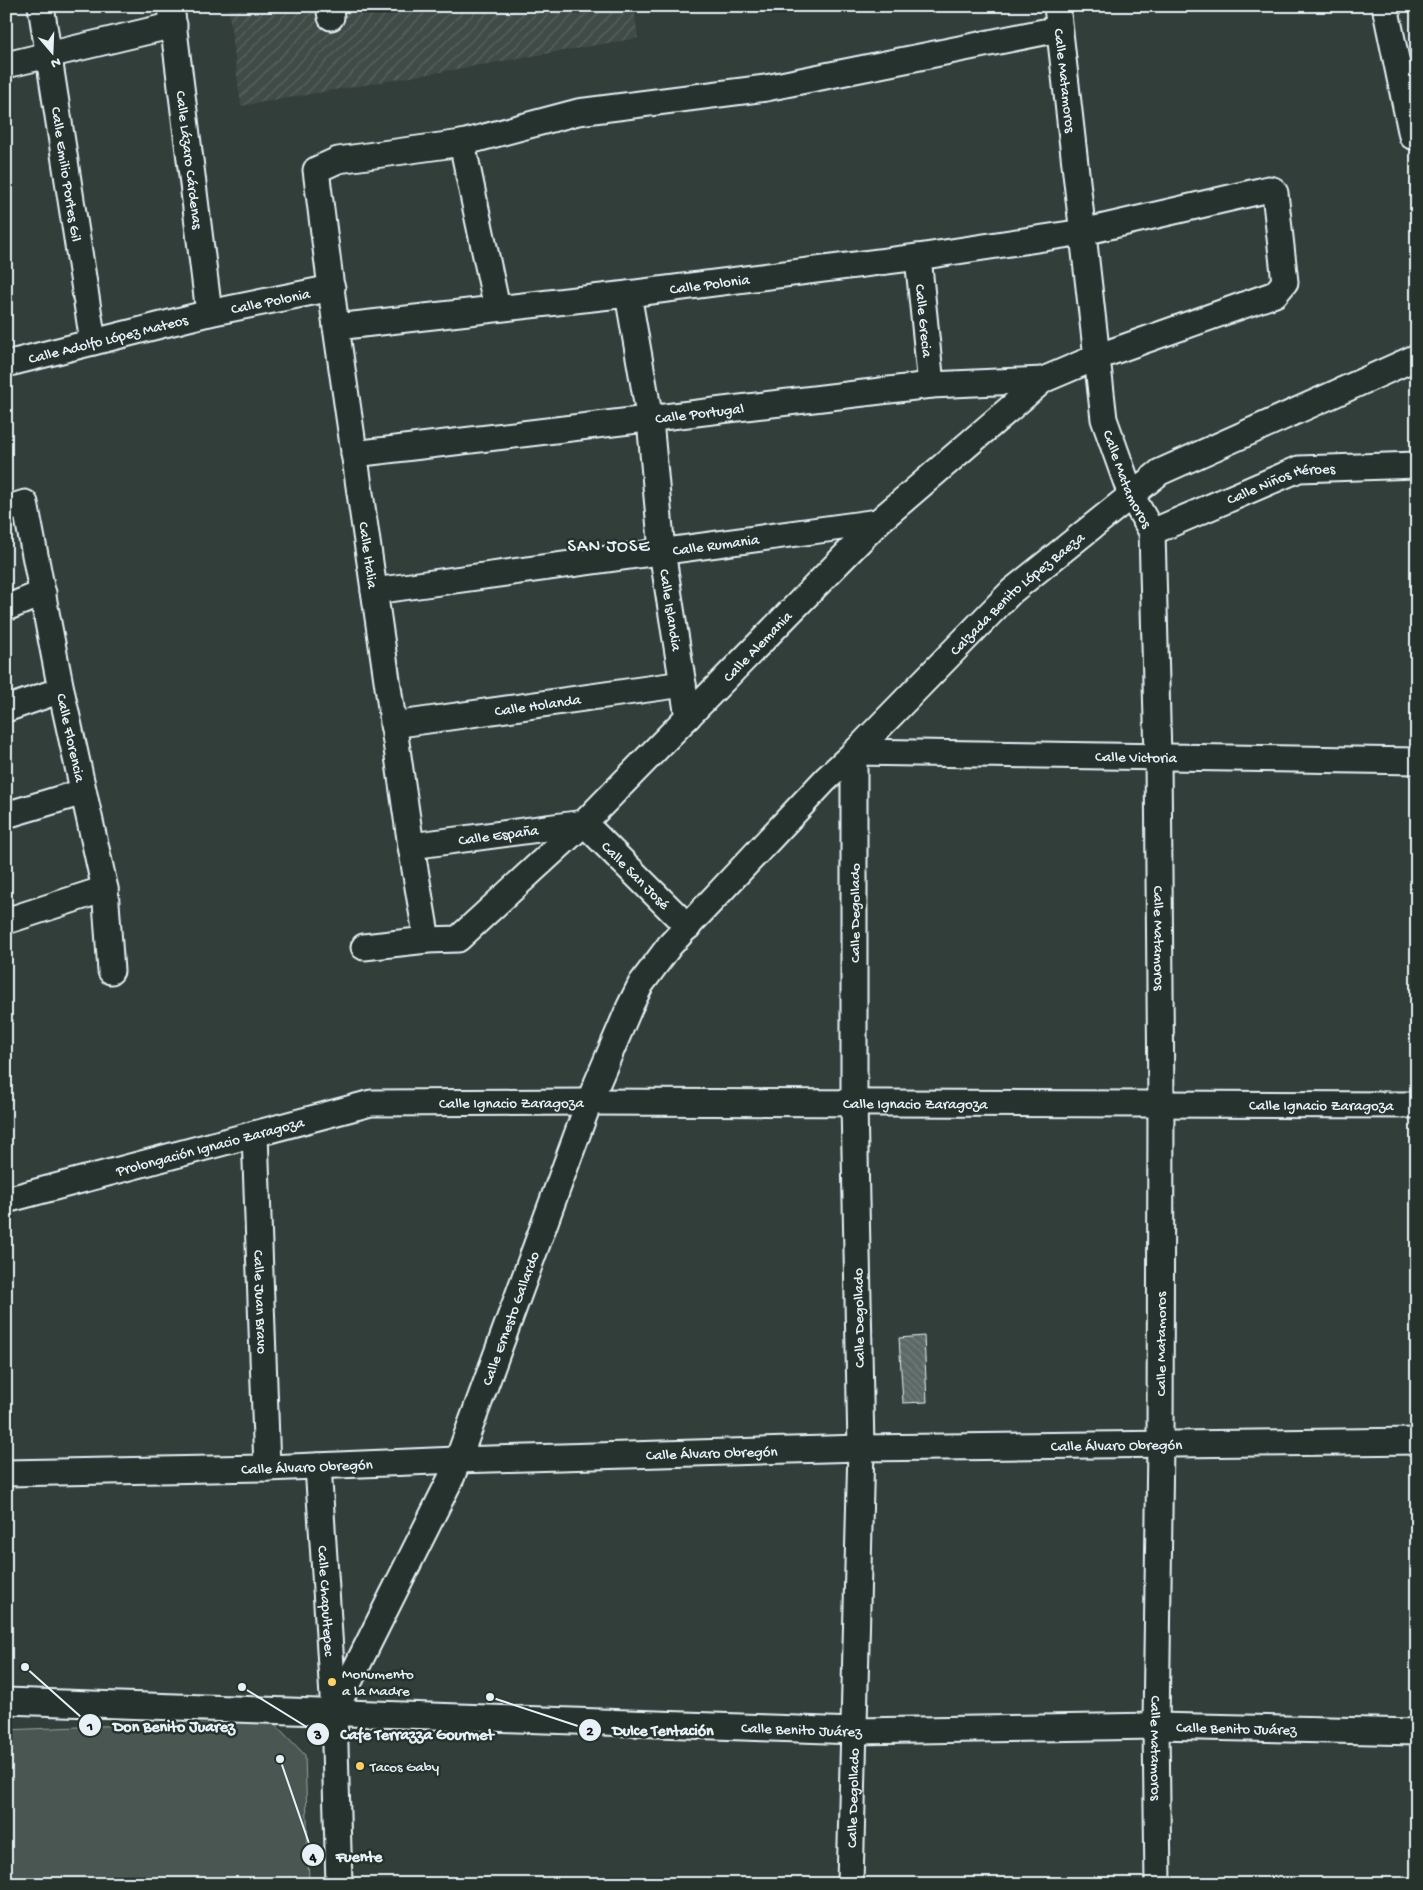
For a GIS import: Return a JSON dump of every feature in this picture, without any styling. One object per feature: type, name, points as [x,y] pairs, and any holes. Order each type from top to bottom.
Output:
[{"type":"street","name":"Calle Emilio Portes Gil","points":[[41,6],[92,342]]},
{"type":"street","points":[[1385,6],[1414,135]]},
{"type":"street","points":[[6,65],[48,55],[172,16]]},
{"type":"street","name":"Calle Lázaro Cárdenas","points":[[172,16],[209,313]]},
{"type":"street","points":[[497,308],[462,143],[578,112],[766,88],[1058,18]]},
{"type":"street","name":"Calle Matamoros","points":[[1058,18],[1104,418],[1131,495],[1152,532],[1158,757],[1161,1104],[1160,1444],[1156,1726],[1158,1884]]},
{"type":"street","name":"Calle Italia","points":[[427,940],[393,725],[336,326],[316,170],[338,160],[462,143]]},
{"type":"street","name":"Calle Polonia","points":[[336,326],[628,294],[918,257],[1083,232],[1269,189],[1273,190],[1285,282],[1275,294],[1097,358]]},
{"type":"street","name":"Calle Grecia","points":[[918,257],[931,385]]},
{"type":"street","name":"Calle Polonia","points":[[209,313],[332,288]]},
{"type":"street","name":"Calle Islandia","points":[[628,294],[650,420],[662,551],[688,717]]},
{"type":"street","name":"Calle Adolfo López Mateos","points":[[6,364],[209,313]]},
{"type":"street","name":"Calzada Benito López Baeza","points":[[688,927],[826,779],[855,752],[1012,591],[1160,472],[1417,357]]},
{"type":"street","name":"Calle Alemania","points":[[364,947],[427,940],[458,939],[584,823],[878,522],[1044,380],[1097,358]]},
{"type":"street","name":"Calle Portugal","points":[[354,454],[931,385],[1044,380]]},
{"type":"street","name":"Calle Niños Héroes","points":[[1152,532],[1299,469],[1417,465]]},
{"type":"street","name":"Calle Florencia","points":[[16,506],[43,594],[61,690],[105,889],[111,971]]},
{"type":"street","name":"Calle Rumania","points":[[374,591],[878,522]]},
{"type":"street","points":[[6,608],[43,594]]},
{"type":"street","name":"Calle Holanda","points":[[393,725],[682,684]]},
{"type":"street","points":[[6,709],[61,690]]},
{"type":"street","name":"Calle Victoria","points":[[855,752],[1417,761]]},
{"type":"street","name":"Calle Degollado","points":[[850,1884],[861,1448],[854,1103],[855,752]]},
{"type":"street","points":[[6,815],[83,792]]},
{"type":"street","name":"Calle España","points":[[411,846],[584,823]]},
{"type":"street","name":"Calle San José","points":[[584,823],[688,927]]},
{"type":"street","points":[[6,921],[105,889]]},
{"type":"street","name":"Calle Ernesto Gallardo","points":[[334,1712],[447,1484],[589,1102],[630,1006],[641,984],[670,945],[688,927]]},
{"type":"street","name":"Calle Ignacio Zaragoza","points":[[415,1103],[1417,1105]]},
{"type":"street","name":"Prolongación Ignacio Zaragoza","points":[[6,1200],[371,1104],[415,1103]]},
{"type":"street","name":"Calle Juan Bravo","points":[[255,1134],[267,1468]]},
{"type":"street","name":"Calle Álvaro Obregón","points":[[6,1473],[267,1468],[457,1460],[861,1448],[1417,1441]]},
{"type":"street","name":"Calle Chapultepec","points":[[318,1466],[334,1712],[339,1884]]},
{"type":"street","name":"Calle Benito Juárez","points":[[6,1701],[855,1731],[1156,1726],[1417,1732]]},
{"type":"shaded area","points":[[228,6],[634,6],[638,38],[241,106]]},
{"type":"shaded area","points":[[270,1719],[305,1755],[309,1884],[6,1884],[6,1730]]},
{"type":"building","points":[[924,1336],[927,1402],[903,1403],[899,1338]]},
{"type":"place","name":"Don Benito Juarez","points":[[25,1667]]},
{"type":"place","name":"Monumento a la Madre","points":[[332,1682]]},
{"type":"place","name":"Cafe Terrazza Gourmet","points":[[242,1687]]},
{"type":"place","name":"Dulce Tentación","points":[[490,1697]]},
{"type":"place","name":"Fuente","points":[[280,1759]]},
{"type":"place","name":"Tacos Gaby","points":[[360,1766]]},
{"type":"district","name":"SAN JOSE","points":[[609,545]]}]
